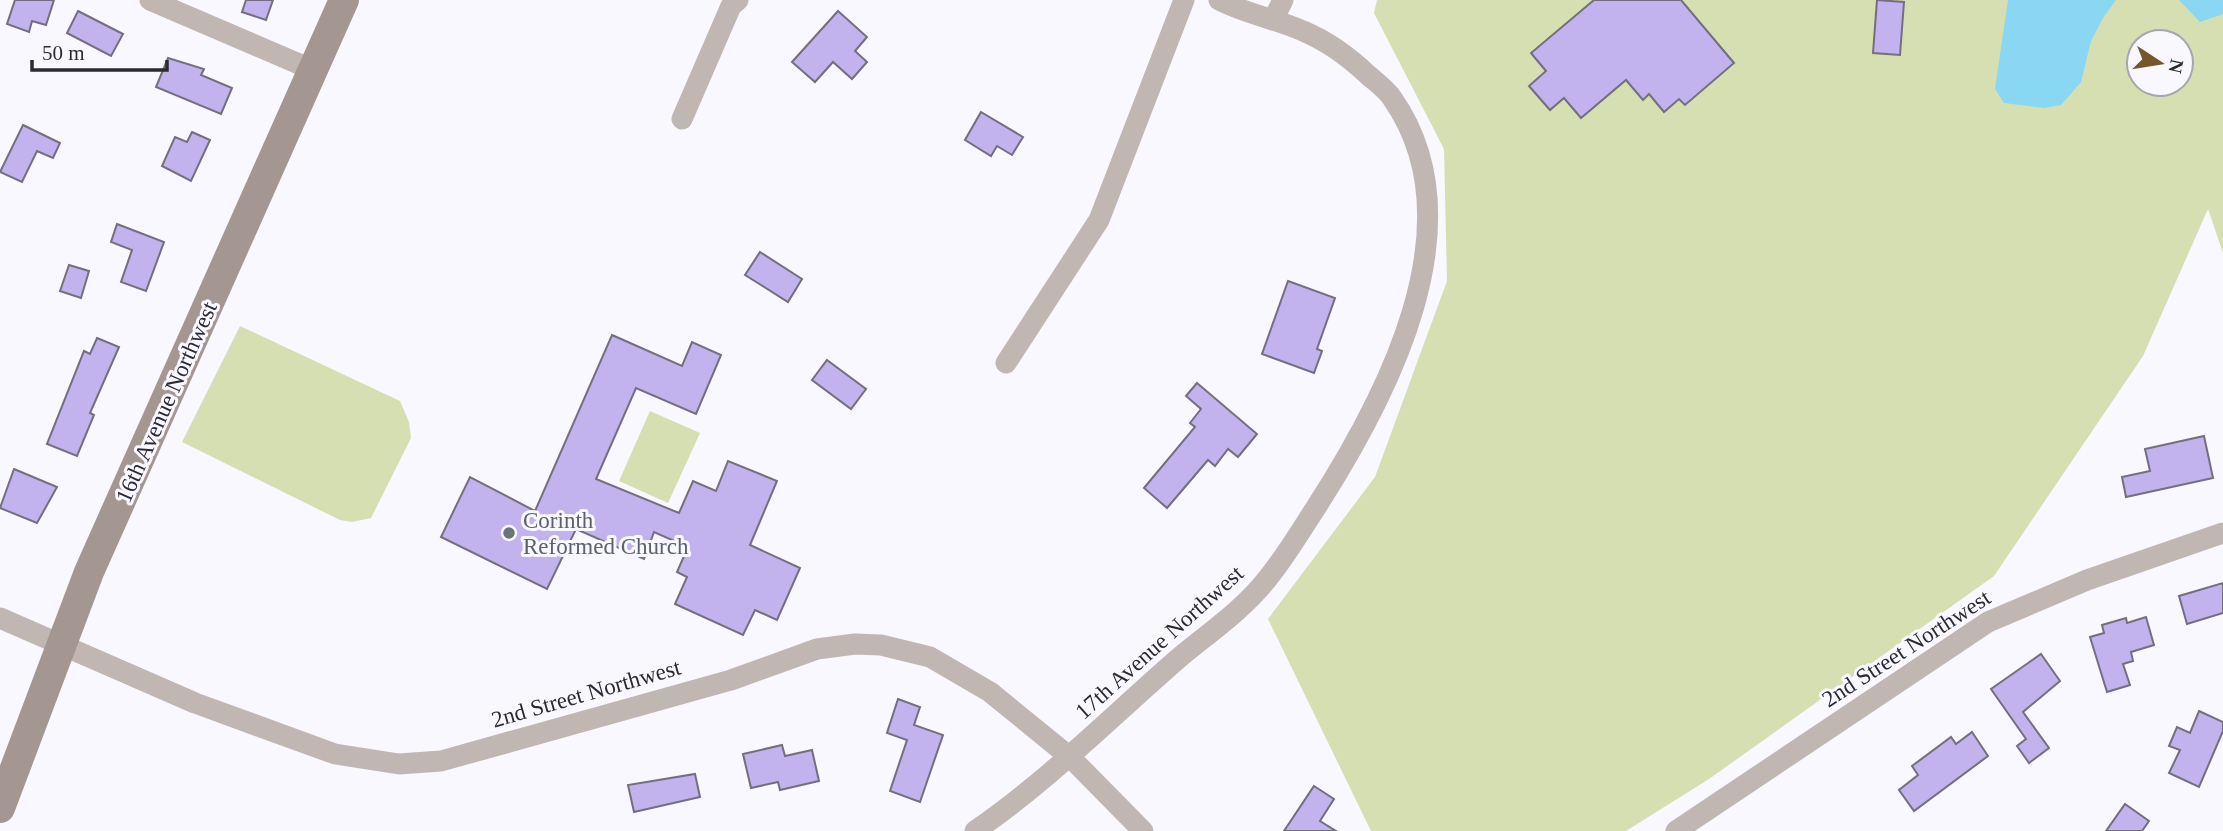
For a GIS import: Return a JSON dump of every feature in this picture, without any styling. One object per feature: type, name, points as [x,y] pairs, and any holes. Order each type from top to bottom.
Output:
[{"type":"main road","name":"16th Avenue Northwest","points":[[0,808],[100,548],[344,0]]},
{"type":"street","points":[[150,0],[313,70]]},
{"type":"street","points":[[1006,363],[1099,220],[1184,0]]},
{"type":"street","name":"17th Avenue Northwest","points":[[975,831],[1071,758],[1181,657],[1227,621],[1267,579],[1357,444],[1391,371],[1410,317],[1427,244],[1427,207],[1413,135],[1391,96],[1360,68],[1326,43],[1219,0]]},
{"type":"street","points":[[1273,20],[1283,0]]},
{"type":"street","points":[[682,119],[729,2]]},
{"type":"street","name":"2nd Street Northwest","points":[[1676,831],[1988,622],[2087,580],[2223,533]]},
{"type":"street","name":"2nd Street Northwest","points":[[0,618],[61,647],[195,703],[335,754],[399,764],[441,761],[731,680],[817,649],[855,644],[881,645],[918,653],[961,673],[990,692],[1071,758],[1143,831]]},
{"type":"green space","points":[[1377,0],[2223,0],[2223,253],[2208,209],[2143,356],[1994,576],[1709,779],[1626,831],[1371,831],[1268,619],[1375,477],[1447,281],[1444,149],[1374,13]]},
{"type":"green space","points":[[240,326],[400,401],[409,422],[411,438],[371,518],[352,522],[340,520],[182,442]]},
{"type":"green space","points":[[650,411],[700,433],[668,503],[619,481]]},
{"type":"water","points":[[2008,0],[2116,0],[2091,41],[2081,82],[2061,105],[2044,108],[2004,103],[1995,89]]},
{"type":"water","points":[[2179,0],[2223,0],[2223,14],[2200,22]]},
{"type":"building","points":[[15,0],[54,0],[46,25],[32,21],[29,32],[7,24]]},
{"type":"building","points":[[246,0],[273,0],[266,20],[242,12]]},
{"type":"building","points":[[1594,0],[1681,0],[1734,63],[1685,105],[1679,99],[1664,112],[1649,94],[1643,100],[1626,80],[1581,118],[1564,98],[1550,110],[1529,86],[1546,71],[1531,53]]},
{"type":"building","points":[[1877,0],[1904,2],[1900,55],[1873,53]]},
{"type":"building","points":[[78,11],[123,34],[111,56],[67,33]]},
{"type":"building","points":[[838,11],[867,37],[855,51],[867,62],[852,79],[833,62],[815,82],[792,62]]},
{"type":"building","points":[[168,58],[204,69],[201,75],[232,88],[221,114],[156,87]]},
{"type":"building","points":[[981,112],[1023,137],[1012,155],[997,146],[991,156],[965,140]]},
{"type":"building","points":[[23,125],[60,143],[53,158],[37,151],[22,182],[0,172]]},
{"type":"building","points":[[192,132],[210,140],[191,181],[162,166],[175,137],[187,142]]},
{"type":"building","points":[[117,224],[164,242],[146,291],[121,282],[132,250],[111,242]]},
{"type":"building","points":[[760,252],[802,279],[788,302],[745,275]]},
{"type":"building","points":[[69,265],[89,271],[81,298],[60,291]]},
{"type":"building","points":[[1288,281],[1335,298],[1317,349],[1322,351],[1314,373],[1262,354]]},
{"type":"building","points":[[612,335],[682,366],[692,342],[721,355],[696,414],[636,388],[596,479],[679,513],[693,481],[716,491],[728,461],[777,481],[750,545],[800,568],[777,620],[755,610],[743,635],[675,604],[687,577],[677,572],[688,547],[654,532],[644,559],[576,529],[547,589],[441,537],[470,477],[535,511]]},
{"type":"building","points":[[97,338],[119,347],[90,413],[94,415],[77,456],[47,444],[84,351],[90,354]]},
{"type":"building","points":[[827,360],[866,389],[851,409],[812,380]]},
{"type":"building","points":[[1197,383],[1257,434],[1238,457],[1228,449],[1215,466],[1208,460],[1167,508],[1144,488],[1195,427],[1190,423],[1201,409],[1186,396]]},
{"type":"building","points":[[2204,436],[2213,478],[2126,497],[2122,477],[2150,471],[2145,449]]},
{"type":"building","points":[[14,469],[57,487],[37,523],[0,508]]},
{"type":"building","points":[[2223,583],[2223,613],[2187,624],[2179,596]]},
{"type":"building","points":[[2146,617],[2154,645],[2131,652],[2133,661],[2123,664],[2130,685],[2107,692],[2090,637],[2104,633],[2102,625],[2126,618],[2127,623]]},
{"type":"building","points":[[2041,654],[2060,681],[2023,712],[2049,748],[2029,763],[2017,746],[2026,739],[1991,689]]},
{"type":"building","points":[[898,699],[920,707],[914,725],[943,735],[920,802],[890,791],[907,740],[887,733]]},
{"type":"building","points":[[2199,711],[2223,722],[2223,731],[2199,787],[2169,773],[2180,750],[2169,746],[2177,727],[2190,733]]},
{"type":"building","points":[[1972,732],[1988,756],[1914,811],[1899,790],[1918,775],[1912,766],[1951,737],[1956,744]]},
{"type":"building","points":[[782,745],[785,756],[812,750],[819,781],[780,790],[778,782],[751,788],[743,754]]},
{"type":"building","points":[[695,774],[700,797],[634,812],[628,785]]},
{"type":"building","points":[[1314,786],[1334,799],[1320,821],[1336,831],[1284,831]]},
{"type":"building","points":[[2125,804],[2149,821],[2142,831],[2106,831]]},
{"type":"place","name":"Corinth Reformed Church","points":[[509,533]]}]
